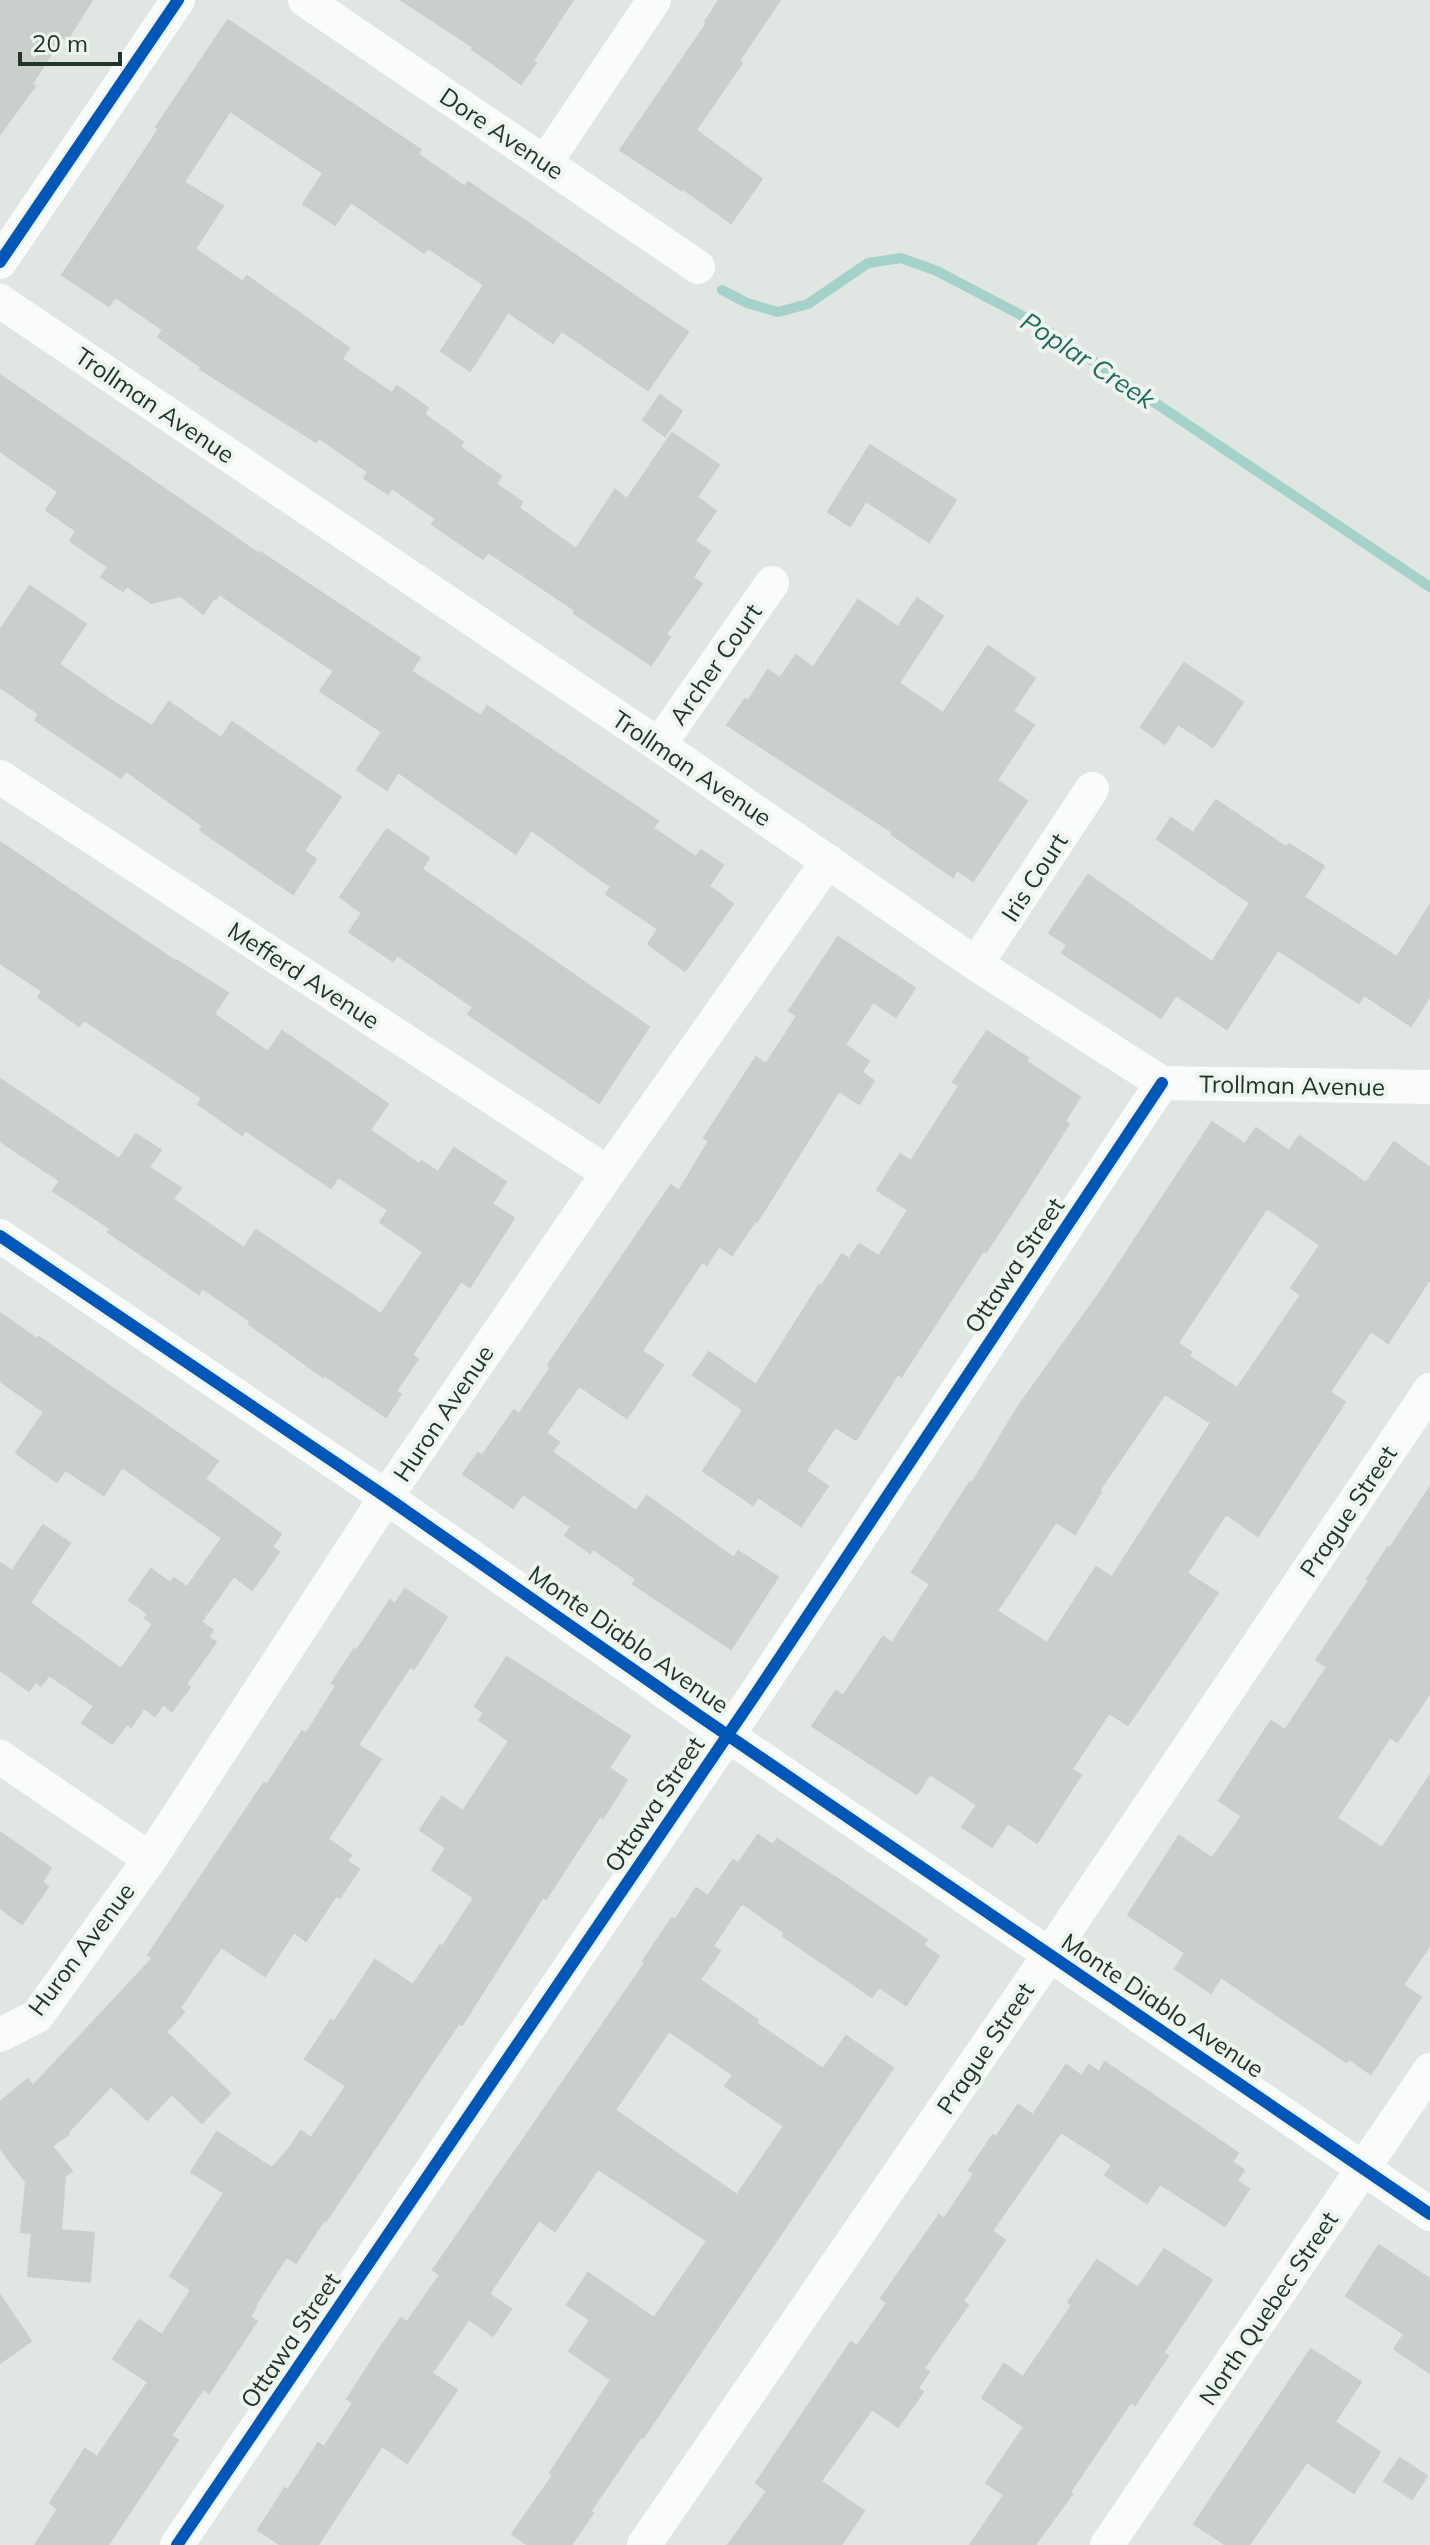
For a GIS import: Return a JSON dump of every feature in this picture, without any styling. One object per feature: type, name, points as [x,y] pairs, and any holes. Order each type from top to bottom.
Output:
[{"type":"street","points":[[0,262],[178,0]]},
{"type":"street","name":"Dore Avenue","points":[[305,0],[698,267]]},
{"type":"street","points":[[545,163],[654,0]]},
{"type":"street","name":"Trollman Avenue","points":[[0,301],[659,745],[976,964],[1162,1083],[1430,1087]]},
{"type":"street","name":"Archer Court","points":[[659,745],[772,583]]},
{"type":"street","name":"Mefferd Avenue","points":[[0,777],[608,1173]]},
{"type":"street","name":"Iris Court","points":[[976,964],[1092,789]]},
{"type":"street","name":"Huron Avenue","points":[[0,2035],[37,2016],[150,1859],[386,1497],[608,1173],[828,861]]},
{"type":"street","name":"Ottawa Street","points":[[177,2545],[727,1735],[1162,1083]]},
{"type":"street","name":"Monte Diablo Avenue","points":[[0,1236],[386,1497],[727,1735],[1430,2214]]},
{"type":"street","name":"Prague Street","points":[[644,2545],[1430,1390]]},
{"type":"street","points":[[0,1757],[150,1859]]},
{"type":"street","name":"North Quebec Street","points":[[1107,2545],[1430,2070]]},
{"type":"building","points":[[0,0],[92,0],[67,40],[62,37],[32,84],[35,86],[0,134]]},
{"type":"building","points":[[401,0],[573,0],[521,84],[473,47]]},
{"type":"building","points":[[719,0],[780,0],[696,130],[762,179],[731,223],[620,150],[707,23]]},
{"type":"building","points":[[228,20],[421,150],[418,154],[465,187],[468,182],[688,332],[648,390],[562,331],[553,343],[508,312],[470,371],[441,351],[484,285],[428,248],[424,253],[351,202],[335,225],[303,204],[323,173],[230,111],[184,182],[223,206],[195,249],[243,282],[247,276],[349,348],[342,359],[392,393],[397,386],[428,408],[424,414],[463,442],[460,447],[501,476],[496,484],[522,502],[519,508],[576,549],[615,490],[627,499],[672,433],[719,465],[697,497],[716,511],[695,541],[710,551],[693,577],[702,584],[666,634],[670,637],[651,665],[488,552],[483,559],[456,541],[432,524],[436,519],[392,488],[388,494],[364,478],[368,472],[319,438],[316,442],[200,369],[158,337],[163,330],[115,297],[109,306],[62,275]]},
{"type":"building","points":[[0,375],[259,554],[420,658],[411,671],[481,716],[487,706],[658,821],[653,828],[696,857],[701,850],[723,865],[709,886],[733,904],[685,971],[648,944],[658,929],[606,894],[611,887],[531,830],[516,854],[398,772],[387,790],[357,770],[382,732],[320,691],[334,671],[219,594],[203,614],[181,596],[151,603],[127,586],[123,591],[101,577],[108,567],[70,541],[76,531],[46,510],[58,492],[0,451]]},
{"type":"building","points":[[660,395],[682,411],[665,436],[643,420]]},
{"type":"building","points":[[870,445],[956,500],[929,542],[866,501],[850,526],[828,512]]},
{"type":"building","points":[[30,586],[86,624],[59,664],[106,697],[152,726],[169,702],[221,738],[232,722],[341,797],[304,851],[316,859],[293,894],[200,830],[203,826],[126,771],[121,778],[35,720],[39,714],[0,687],[0,630]]},
{"type":"building","points":[[917,598],[943,616],[899,683],[943,713],[988,646],[1035,678],[1013,711],[1034,725],[997,780],[1027,801],[973,881],[957,870],[953,877],[892,832],[727,725],[745,699],[748,701],[768,670],[780,678],[796,655],[813,668],[858,600],[898,627]]},
{"type":"building","points":[[1184,663],[1243,702],[1213,747],[1178,724],[1165,744],[1141,727]]},
{"type":"building","points":[[1216,800],[1286,847],[1289,844],[1324,866],[1304,897],[1397,957],[1430,905],[1430,996],[1411,1026],[1364,995],[1359,1003],[1278,950],[1227,1029],[1176,995],[1161,1018],[1062,953],[1067,945],[1049,933],[1088,875],[1212,962],[1250,903],[1157,839],[1171,818],[1193,833]]},
{"type":"building","points":[[387,829],[429,858],[422,869],[649,1027],[599,1103],[468,1014],[473,1007],[397,955],[393,961],[349,932],[362,913],[340,897]]},
{"type":"building","points":[[0,842],[175,961],[228,993],[214,1014],[268,1052],[282,1031],[388,1104],[370,1130],[419,1164],[421,1161],[438,1172],[454,1148],[506,1182],[492,1204],[514,1218],[470,1287],[461,1281],[412,1355],[418,1359],[396,1391],[401,1394],[386,1417],[323,1377],[202,1288],[199,1294],[108,1232],[111,1229],[53,1191],[60,1181],[0,1141],[0,1079],[119,1159],[136,1134],[161,1150],[149,1167],[181,1188],[173,1199],[244,1248],[256,1230],[381,1314],[423,1252],[380,1222],[388,1210],[338,1177],[331,1188],[245,1130],[242,1135],[198,1104],[202,1098],[84,1020],[79,1026],[38,997],[42,991],[0,963]]},
{"type":"building","points":[[838,937],[915,988],[896,1017],[873,1002],[845,1045],[869,1061],[862,1072],[874,1081],[859,1104],[839,1091],[757,1222],[732,1255],[719,1246],[707,1265],[702,1262],[642,1351],[663,1365],[627,1418],[579,1386],[546,1433],[559,1442],[552,1452],[636,1511],[647,1496],[734,1558],[738,1551],[778,1577],[731,1649],[633,1584],[636,1579],[593,1549],[590,1553],[565,1535],[571,1527],[523,1494],[513,1508],[463,1474],[478,1453],[482,1456],[514,1410],[519,1414],[551,1367],[548,1365],[671,1185],[679,1191],[709,1141],[704,1138],[756,1057],[766,1064],[797,1016],[789,1011]]},
{"type":"building","points":[[987,1031],[1080,1097],[1065,1121],[1069,1124],[1029,1187],[901,1377],[898,1374],[856,1440],[835,1427],[806,1471],[828,1486],[801,1526],[758,1497],[753,1505],[703,1471],[743,1410],[693,1375],[709,1352],[756,1385],[842,1254],[849,1259],[859,1244],[879,1256],[908,1210],[877,1190],[900,1154],[911,1161],[959,1086],[953,1082]]},
{"type":"building","points":[[1212,1122],[1245,1144],[1256,1128],[1289,1151],[1299,1136],[1366,1183],[1394,1142],[1430,1168],[1430,1279],[1388,1343],[1371,1331],[1330,1392],[1345,1402],[1258,1536],[1226,1514],[1187,1573],[1218,1593],[1128,1725],[1109,1713],[1072,1769],[1081,1775],[1037,1843],[1008,1823],[992,1847],[962,1827],[977,1805],[930,1774],[917,1794],[812,1726],[836,1691],[843,1696],[883,1637],[892,1643],[930,1584],[912,1572],[1020,1404],[1101,1291]],"holes":[[[1267,1208],[1320,1245],[1291,1288],[1301,1295],[1237,1388],[1189,1356],[1191,1352],[1178,1343]],[[1165,1394],[1211,1423],[1112,1577],[1096,1567],[1047,1643],[997,1611],[1056,1522],[1075,1534],[1099,1491]]]},
{"type":"building","points":[[0,1313],[218,1461],[205,1479],[281,1534],[272,1547],[279,1552],[252,1590],[234,1576],[201,1622],[213,1630],[208,1637],[216,1642],[186,1684],[190,1687],[172,1711],[163,1704],[155,1716],[144,1708],[131,1727],[127,1724],[112,1744],[82,1723],[94,1706],[49,1675],[41,1686],[35,1682],[29,1691],[0,1670],[0,1563],[12,1571],[43,1525],[70,1543],[30,1603],[121,1669],[153,1624],[145,1618],[148,1614],[129,1600],[151,1569],[170,1583],[174,1578],[187,1587],[222,1538],[122,1467],[104,1495],[65,1470],[57,1482],[16,1453],[44,1412],[0,1381]]},
{"type":"building","points":[[1430,1487],[1430,1693],[1397,1742],[1390,1737],[1337,1818],[1382,1848],[1430,1775],[1430,1945],[1403,1985],[1421,1997],[1371,2074],[1349,2059],[1346,2062],[1221,1977],[1211,1993],[1175,1969],[1185,1953],[1128,1915],[1179,1836],[1212,1858],[1242,1816],[1219,1801],[1271,1721],[1285,1730],[1327,1667],[1316,1660]]},
{"type":"building","points":[[405,1589],[447,1617],[414,1669],[410,1667],[358,1745],[381,1759],[328,1839],[351,1855],[347,1861],[359,1869],[340,1898],[336,1896],[306,1941],[294,1932],[265,1976],[221,1947],[180,2008],[184,2012],[166,2032],[230,2093],[202,2123],[172,2094],[147,2120],[111,2086],[69,2134],[52,2146],[72,2171],[65,2176],[61,2230],[94,2233],[90,2282],[28,2276],[32,2233],[21,2232],[26,2182],[0,2148],[0,2102],[28,2079],[33,2086],[153,1958],[148,1955],[264,1783],[267,1785],[302,1731],[306,1734],[336,1686],[332,1683],[354,1649],[357,1650],[390,1600],[395,1604]]},
{"type":"building","points":[[507,1657],[630,1736],[609,1768],[627,1780],[546,1899],[543,1897],[462,2025],[459,2023],[296,2263],[286,2257],[250,2317],[257,2321],[209,2393],[203,2389],[171,2436],[178,2440],[108,2545],[35,2545],[58,2509],[50,2503],[85,2449],[97,2457],[148,2382],[113,2359],[139,2320],[162,2335],[191,2290],[170,2276],[224,2193],[191,2172],[217,2132],[272,2168],[301,2131],[311,2138],[346,2086],[305,2059],[331,2020],[334,2022],[375,1960],[413,1985],[474,1898],[432,1870],[446,1848],[420,1830],[442,1797],[463,1811],[509,1741],[479,1720],[484,1713],[475,1706]]},
{"type":"building","points":[[0,1832],[51,1868],[42,1882],[48,1887],[22,1924],[0,1908]]},
{"type":"building","points":[[758,1835],[773,1845],[777,1839],[927,1940],[923,1945],[939,1956],[906,2005],[879,1987],[872,1997],[783,1936],[785,1933],[742,1903],[713,1946],[720,1951],[700,1980],[823,2069],[846,2036],[893,2068],[590,2512],[593,2513],[571,2545],[528,2545],[512,2534],[553,2475],[550,2473],[611,2380],[569,2351],[590,2320],[567,2305],[588,2273],[654,2318],[707,2241],[598,2169],[555,2231],[539,2220],[489,2294],[511,2309],[493,2336],[469,2319],[432,2373],[457,2390],[407,2463],[382,2446],[318,2545],[281,2545],[258,2530],[318,2443],[324,2447],[353,2403],[347,2399],[378,2351],[401,2318],[407,2322],[440,2275],[433,2270],[645,1963],[643,1961],[672,1918],[675,1920],[696,1888],[708,1896],[733,1860],[738,1864]],"holes":[[[669,2031],[733,2075],[725,2086],[784,2126],[737,2195],[615,2110]]]},
{"type":"building","points":[[1105,2062],[1238,2153],[1232,2162],[1244,2170],[1237,2181],[1249,2189],[1225,2226],[1160,2184],[1147,2203],[1105,2175],[1112,2165],[1061,2132],[992,2231],[1005,2240],[963,2301],[968,2305],[924,2368],[929,2372],[918,2388],[923,2392],[898,2427],[872,2409],[821,2481],[864,2511],[841,2545],[728,2545],[767,2491],[756,2483],[851,2342],[857,2346],[887,2303],[881,2298],[939,2215],[944,2219],[974,2174],[969,2170],[993,2135],[996,2137],[1018,2105],[1033,2115],[1066,2065],[1082,2076],[1089,2065],[1099,2072]]},
{"type":"building","points":[[1379,2245],[1430,2279],[1430,2373],[1394,2349],[1404,2334],[1346,2296]]},
{"type":"building","points":[[1164,2249],[1212,2280],[1163,2353],[1168,2356],[1135,2405],[1131,2402],[1035,2545],[970,2545],[1004,2495],[986,2483],[1024,2427],[982,2398],[1004,2364],[1023,2377],[1072,2305],[1068,2302],[1097,2260],[1138,2288]]},
{"type":"building","points":[[0,2295],[31,2341],[0,2363]]},
{"type":"building","points":[[1311,2349],[1361,2382],[1335,2422],[1380,2452],[1354,2493],[1307,2462],[1249,2545],[1226,2545],[1194,2524]]},
{"type":"building","points":[[1400,2458],[1427,2476],[1412,2499],[1384,2481]]},
{"type":"waterway","name":"Poplar Creek","points":[[722,290],[747,303],[778,312],[808,304],[868,263],[901,258],[937,271],[1036,323],[1430,587]]},
{"type":"cycle path","points":[[0,262],[178,0]]},
{"type":"cycle path","points":[[177,2545],[755,1695],[1162,1083]]},
{"type":"cycle path","points":[[0,1236],[386,1497],[698,1715],[1430,2214]]}]
